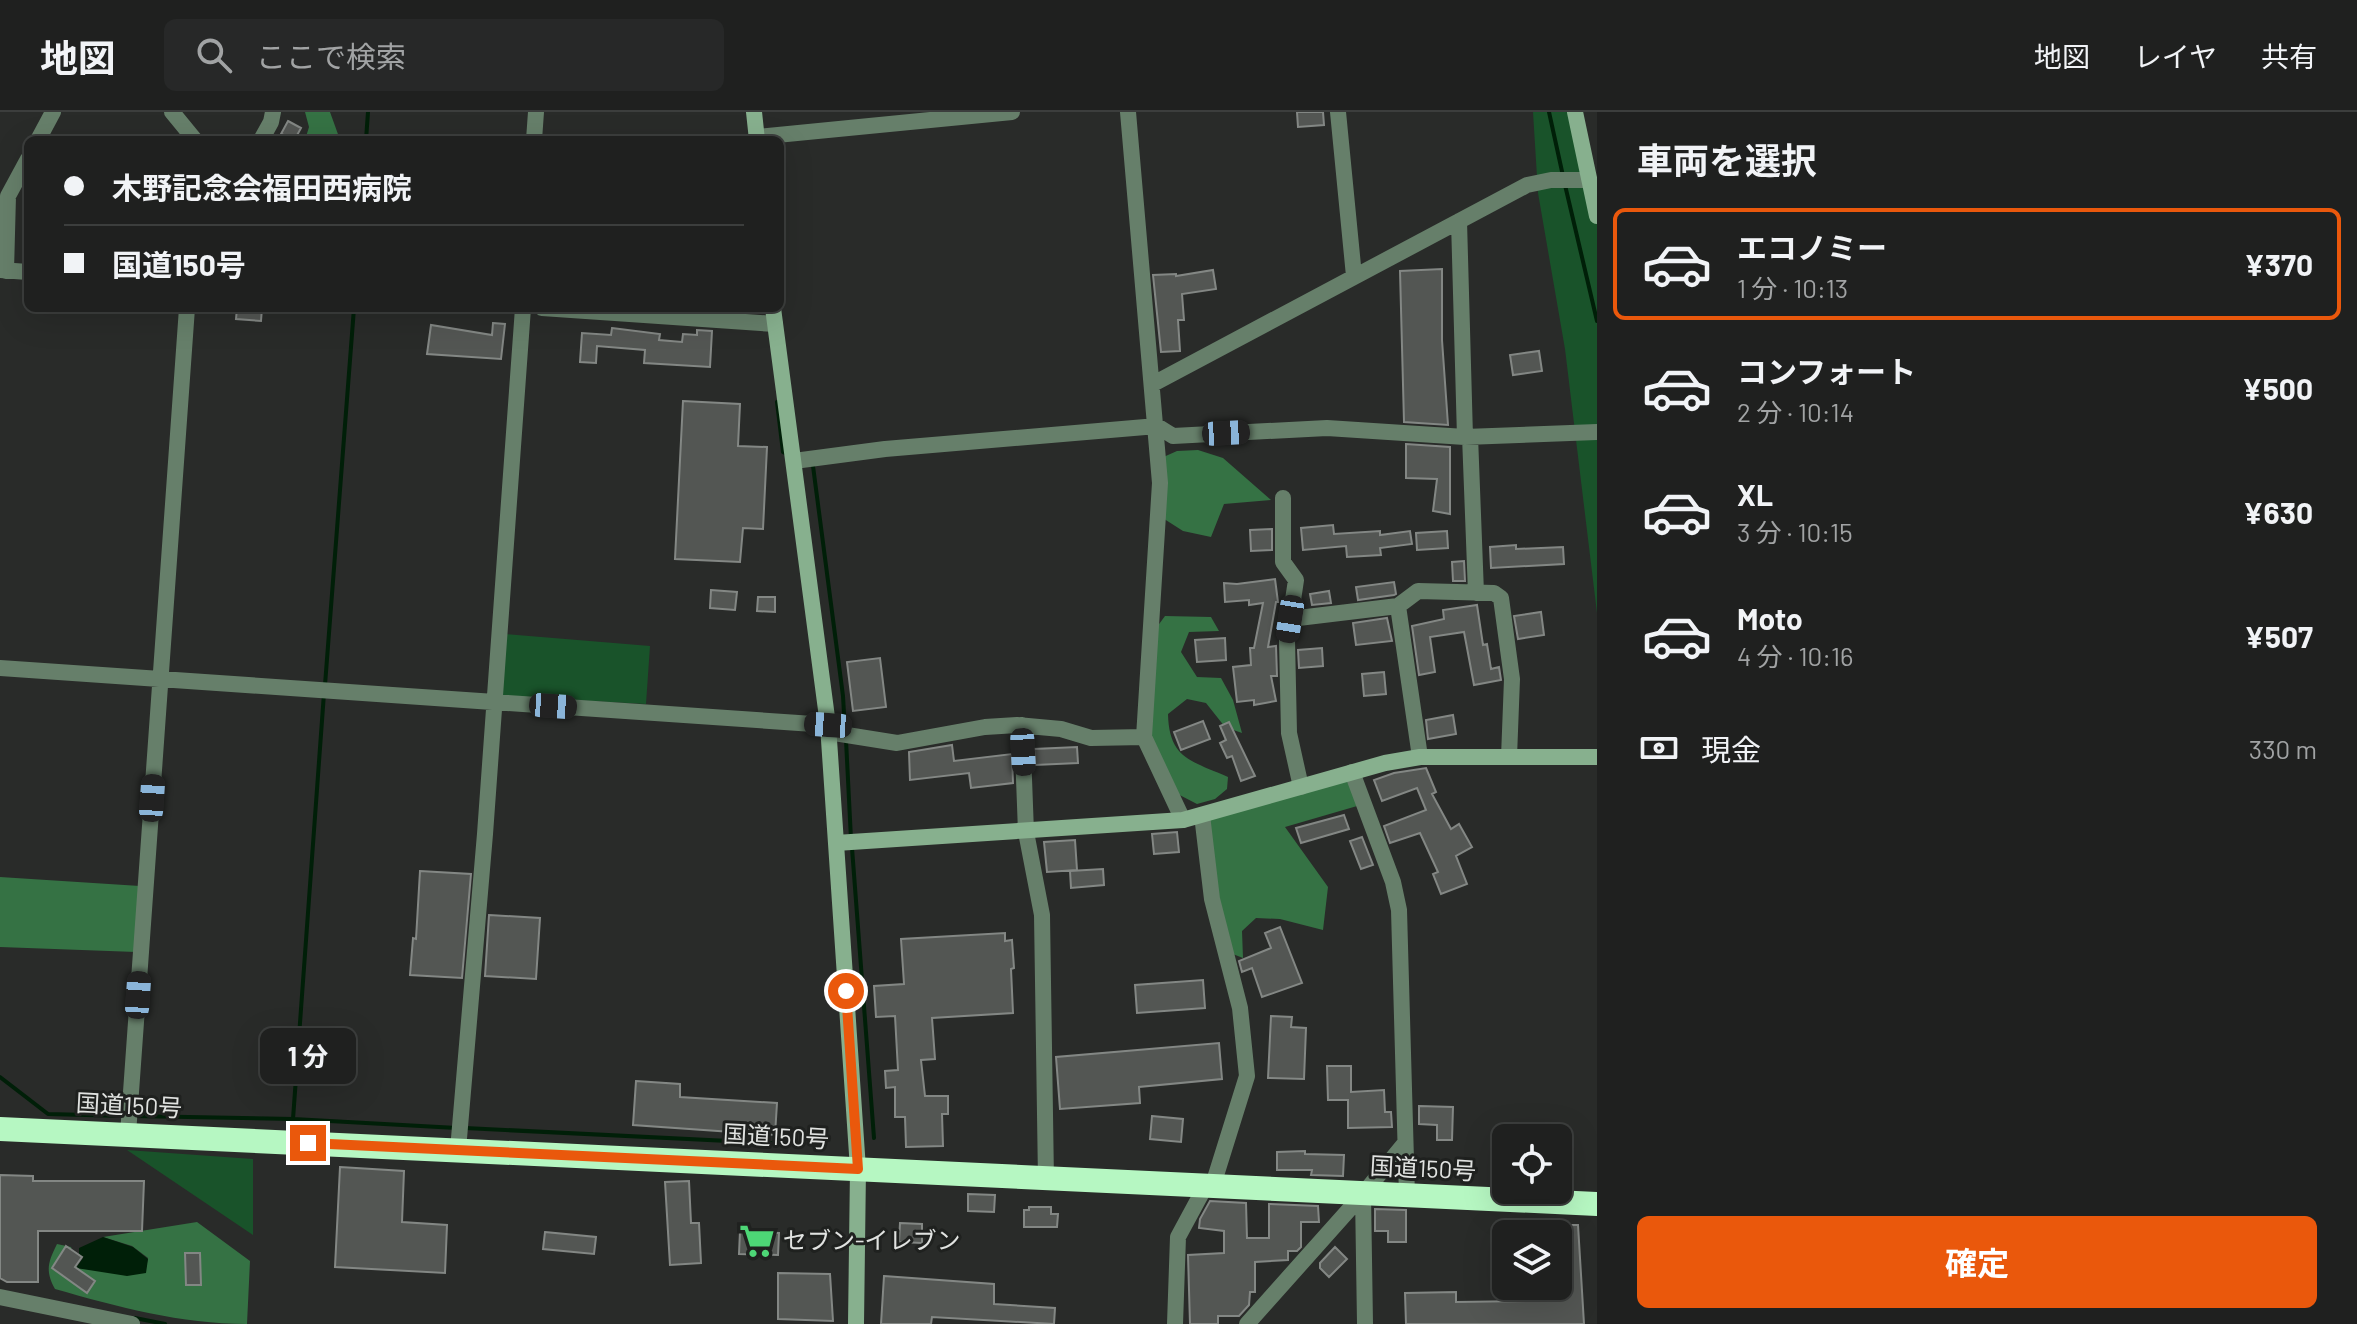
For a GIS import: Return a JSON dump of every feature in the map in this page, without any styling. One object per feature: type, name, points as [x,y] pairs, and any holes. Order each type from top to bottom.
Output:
[{"type":"highway","name":"国道150号","points":[[0,1129],[1597,1204]]},
{"type":"street","points":[[40,136],[53,112]]},
{"type":"street","points":[[172,112],[192,136]]},
{"type":"street","points":[[263,136],[273,112]]},
{"type":"street","points":[[534,136],[536,112]]},
{"type":"street","points":[[754,112],[757,136]]},
{"type":"street","points":[[772,136],[915,117],[1012,112]]},
{"type":"street","points":[[1128,112],[1160,483],[1144,737],[1183,820]]},
{"type":"street","points":[[1338,112],[1354,276]]},
{"type":"street","points":[[1575,112],[1597,216]]},
{"type":"street","points":[[24,166],[8,196],[3,271],[24,272]]},
{"type":"street","points":[[1153,384],[1527,185],[1551,180],[1592,185]]},
{"type":"street","points":[[1459,221],[1476,593]]},
{"type":"street","points":[[128,1134],[187,312]]},
{"type":"street","points":[[458,1150],[523,312]]},
{"type":"street","points":[[658,312],[774,316],[828,728],[858,1169],[856,1324]]},
{"type":"street","points":[[794,461],[885,449],[1157,426],[1173,436],[1327,428],[1467,436],[1597,432]]},
{"type":"street","points":[[1283,498],[1283,562],[1296,580],[1287,640],[1289,733],[1301,787]]},
{"type":"street","points":[[1290,619],[1398,606],[1418,591],[1494,593],[1501,598],[1512,679],[1509,757]]},
{"type":"street","points":[[1398,606],[1420,757]]},
{"type":"street","points":[[0,668],[828,728],[897,743],[985,727],[1022,725],[1061,729],[1091,738],[1144,737]]},
{"type":"street","points":[[1022,725],[1026,832],[1042,915],[1046,1180]]},
{"type":"street","points":[[836,843],[1183,820],[1352,772],[1420,757],[1597,757]]},
{"type":"street","points":[[1352,772],[1393,882],[1399,910],[1407,1196]]},
{"type":"street","points":[[1175,1324],[1178,1237],[1208,1187],[1247,1076],[1240,1008],[1212,899],[1202,815]]},
{"type":"street","points":[[1247,1324],[1405,1143]]},
{"type":"street","points":[[1363,1194],[1365,1324]]},
{"type":"street","points":[[0,1297],[58,1316],[132,1324]]},
{"type":"green space","points":[[305,112],[330,112],[339,136],[306,136],[309,127]]},
{"type":"green space","points":[[1533,112],[1577,112],[1597,216],[1597,613],[1565,349],[1538,193]]},
{"type":"green space","points":[[1198,450],[1223,458],[1271,500],[1224,504],[1211,537],[1183,531],[1158,515],[1159,459],[1177,451]]},
{"type":"green space","points":[[1165,616],[1211,617],[1219,631],[1189,632],[1181,652],[1197,677],[1221,678],[1233,700],[1242,733],[1225,727],[1206,703],[1187,699],[1168,714],[1169,729],[1178,749],[1193,762],[1228,777],[1227,789],[1215,799],[1197,804],[1166,788],[1144,737],[1151,635]]},
{"type":"green space","points":[[505,634],[650,646],[646,704],[501,696]]},
{"type":"green space","points":[[1352,772],[1364,804],[1285,827],[1328,887],[1323,930],[1280,919],[1256,918],[1242,931],[1243,958],[1225,951],[1208,813]]},
{"type":"green space","points":[[0,877],[140,886],[136,952],[0,947]]},
{"type":"green space","points":[[127,1150],[253,1159],[253,1235]]},
{"type":"green space","points":[[197,1222],[250,1261],[247,1324],[198,1321],[150,1313],[55,1289],[52,1283],[49,1266],[57,1244],[71,1247],[77,1268],[145,1273],[148,1258],[132,1246],[103,1237]]},
{"type":"shaded area","points":[[103,1237],[133,1247],[148,1259],[146,1273],[127,1276],[76,1268],[83,1258],[79,1248]]},
{"type":"building","points":[[1297,112],[1323,112],[1324,125],[1298,127]]},
{"type":"building","points":[[288,121],[301,128],[297,136],[281,134]]},
{"type":"building","points":[[1442,269],[1442,340],[1448,425],[1404,422],[1400,271]]},
{"type":"building","points":[[1213,270],[1216,289],[1182,294],[1184,320],[1178,320],[1180,351],[1161,352],[1153,275],[1176,276]]},
{"type":"building","points":[[237,312],[262,312],[261,321],[236,319]]},
{"type":"building","points":[[493,323],[505,324],[501,359],[427,354],[431,325],[492,335]]},
{"type":"building","points":[[612,328],[660,334],[659,340],[682,342],[683,334],[697,335],[697,330],[712,331],[710,367],[644,363],[645,350],[597,346],[596,363],[580,362],[582,333],[611,335]]},
{"type":"building","points":[[1539,351],[1542,371],[1513,375],[1510,355]]},
{"type":"building","points":[[683,401],[740,404],[738,446],[767,447],[763,529],[743,528],[740,562],[675,559]]},
{"type":"building","points":[[1406,444],[1450,447],[1450,514],[1433,511],[1437,479],[1406,478]]},
{"type":"building","points":[[1333,525],[1334,534],[1380,531],[1380,535],[1410,531],[1412,544],[1380,548],[1381,555],[1347,557],[1346,546],[1303,550],[1301,528]]},
{"type":"building","points":[[1272,529],[1272,550],[1251,551],[1250,530]]},
{"type":"building","points":[[1447,531],[1448,548],[1417,550],[1416,533]]},
{"type":"building","points":[[1516,545],[1516,549],[1563,547],[1564,564],[1491,568],[1490,547]]},
{"type":"building","points":[[1464,561],[1465,581],[1453,581],[1452,562]]},
{"type":"building","points":[[1275,579],[1278,602],[1268,647],[1276,646],[1277,676],[1271,676],[1276,701],[1254,705],[1254,700],[1237,702],[1233,667],[1251,665],[1250,648],[1254,648],[1263,603],[1249,605],[1249,600],[1225,602],[1224,583]]},
{"type":"building","points":[[1394,582],[1394,595],[1358,600],[1356,587]]},
{"type":"building","points":[[711,590],[737,592],[735,610],[710,608]]},
{"type":"building","points":[[1329,591],[1331,603],[1312,605],[1310,594]]},
{"type":"building","points":[[758,597],[775,597],[775,612],[757,611]]},
{"type":"building","points":[[1477,605],[1483,645],[1487,644],[1491,669],[1499,667],[1501,680],[1474,685],[1464,632],[1430,637],[1435,672],[1419,675],[1412,626],[1444,619],[1443,610]]},
{"type":"building","points":[[1541,612],[1544,635],[1518,639],[1514,616]]},
{"type":"building","points":[[1387,618],[1392,641],[1356,645],[1353,623]]},
{"type":"building","points":[[1225,638],[1226,660],[1197,662],[1195,640]]},
{"type":"building","points":[[1322,648],[1323,666],[1299,668],[1298,650]]},
{"type":"building","points":[[880,658],[886,707],[853,711],[847,662]]},
{"type":"building","points":[[1384,672],[1386,694],[1364,696],[1362,674]]},
{"type":"building","points":[[1453,715],[1456,734],[1428,739],[1426,720]]},
{"type":"building","points":[[1203,721],[1210,739],[1181,750],[1174,732]]},
{"type":"building","points":[[1229,722],[1255,776],[1241,781],[1232,756],[1227,758],[1220,743],[1226,740],[1220,726]]},
{"type":"building","points":[[952,745],[954,761],[1012,754],[1013,783],[971,788],[969,773],[910,780],[909,752]]},
{"type":"building","points":[[1077,747],[1078,763],[1035,765],[1034,749]]},
{"type":"building","points":[[1426,768],[1436,792],[1432,794],[1451,829],[1459,824],[1472,847],[1456,856],[1467,884],[1441,894],[1433,874],[1438,872],[1420,833],[1390,843],[1384,826],[1426,810],[1417,788],[1382,801],[1374,780]]},
{"type":"building","points":[[1344,815],[1349,829],[1301,843],[1296,828]]},
{"type":"building","points":[[1177,832],[1179,852],[1154,854],[1152,834]]},
{"type":"building","points":[[1362,837],[1373,865],[1361,869],[1350,841]]},
{"type":"building","points":[[1075,840],[1077,870],[1047,872],[1044,842]]},
{"type":"building","points":[[1103,869],[1104,885],[1071,888],[1070,871]]},
{"type":"building","points":[[420,871],[471,874],[462,978],[410,975],[413,938],[416,939]]},
{"type":"building","points":[[489,915],[540,918],[536,979],[485,976]]},
{"type":"building","points":[[1280,927],[1302,983],[1262,997],[1252,968],[1242,972],[1239,961],[1271,948],[1265,933]]},
{"type":"building","points":[[1005,933],[1005,941],[1012,940],[1013,1013],[932,1018],[935,1059],[921,1060],[925,1096],[948,1096],[948,1114],[942,1114],[943,1146],[906,1147],[905,1117],[895,1117],[895,1087],[886,1088],[885,1071],[898,1070],[895,1016],[876,1017],[874,986],[904,984],[901,939]]},
{"type":"building","points":[[1203,980],[1205,1008],[1137,1013],[1135,985]]},
{"type":"building","points":[[1271,1016],[1292,1017],[1291,1027],[1306,1028],[1304,1079],[1268,1078]]},
{"type":"building","points":[[1219,1043],[1222,1079],[1139,1087],[1140,1103],[1060,1109],[1056,1057]]},
{"type":"building","points":[[1327,1066],[1351,1066],[1351,1092],[1384,1090],[1385,1112],[1391,1112],[1392,1127],[1348,1128],[1348,1100],[1328,1100]]},
{"type":"building","points":[[636,1081],[680,1084],[680,1097],[777,1103],[775,1135],[633,1125]]},
{"type":"building","points":[[1419,1106],[1453,1107],[1452,1140],[1437,1140],[1437,1125],[1419,1124]]},
{"type":"building","points":[[1152,1116],[1183,1119],[1181,1142],[1150,1139]]},
{"type":"building","points":[[1305,1151],[1305,1154],[1344,1155],[1343,1176],[1311,1175],[1312,1170],[1277,1170],[1277,1152]]},
{"type":"building","points":[[340,1167],[404,1171],[402,1222],[447,1225],[445,1273],[335,1267]]},
{"type":"building","points":[[0,1175],[33,1176],[33,1181],[144,1181],[142,1231],[38,1231],[38,1282],[7,1282],[0,1278]]},
{"type":"building","points":[[689,1181],[691,1223],[699,1223],[701,1263],[670,1265],[665,1182]]},
{"type":"building","points":[[968,1194],[995,1195],[994,1212],[968,1211]]},
{"type":"building","points":[[1210,1201],[1246,1203],[1247,1238],[1269,1238],[1269,1204],[1318,1206],[1319,1222],[1301,1222],[1301,1247],[1297,1251],[1288,1251],[1288,1260],[1255,1262],[1255,1292],[1250,1292],[1249,1305],[1239,1316],[1218,1316],[1218,1324],[1190,1324],[1188,1255],[1224,1253],[1224,1231],[1199,1228],[1200,1219]]},
{"type":"building","points":[[1029,1207],[1051,1207],[1051,1214],[1058,1214],[1057,1227],[1024,1227],[1024,1210],[1029,1210]]},
{"type":"building","points":[[1375,1209],[1406,1210],[1406,1242],[1388,1242],[1388,1231],[1375,1231]]},
{"type":"building","points":[[900,1223],[922,1224],[922,1243],[899,1242]]},
{"type":"building","points":[[1572,1225],[1578,1225],[1584,1324],[1406,1324],[1405,1293],[1456,1292],[1456,1302],[1572,1300]]},
{"type":"building","points":[[740,1231],[779,1233],[778,1255],[739,1254]]},
{"type":"building","points":[[545,1232],[596,1237],[594,1254],[543,1249]]},
{"type":"building","points":[[66,1246],[82,1257],[75,1267],[95,1281],[87,1293],[52,1268]]},
{"type":"building","points":[[1335,1247],[1347,1259],[1329,1277],[1320,1268],[1320,1263]]},
{"type":"building","points":[[185,1253],[200,1253],[201,1285],[186,1285]]},
{"type":"building","points":[[778,1273],[830,1274],[833,1321],[778,1319]]},
{"type":"building","points":[[884,1276],[994,1284],[994,1304],[1055,1308],[1054,1324],[932,1317],[931,1324],[881,1324]]},
{"type":"waterway","points":[[366,136],[368,112]]},
{"type":"waterway","points":[[1549,112],[1563,176]]},
{"type":"waterway","points":[[1565,185],[1597,321]]},
{"type":"waterway","points":[[325,685],[354,312]]},
{"type":"waterway","points":[[777,402],[783,452],[787,454]]},
{"type":"waterway","points":[[809,464],[813,466],[845,731]]},
{"type":"waterway","points":[[293,1119],[324,693]]},
{"type":"waterway","points":[[846,740],[851,839]]},
{"type":"waterway","points":[[852,848],[874,1138]]},
{"type":"waterway","points":[[0,1077],[48,1114],[125,1116]]},
{"type":"waterway","points":[[134,1116],[293,1119],[457,1128]]},
{"type":"waterway","points":[[465,1128],[789,1144]]},
{"type":"waterway","points":[[135,1318],[165,1324]]},
{"type":"place","name":"セブン-イレブン","points":[[757,1241]]},
{"type":"route","points":[[308,1143],[858,1169],[846,991]]}]
